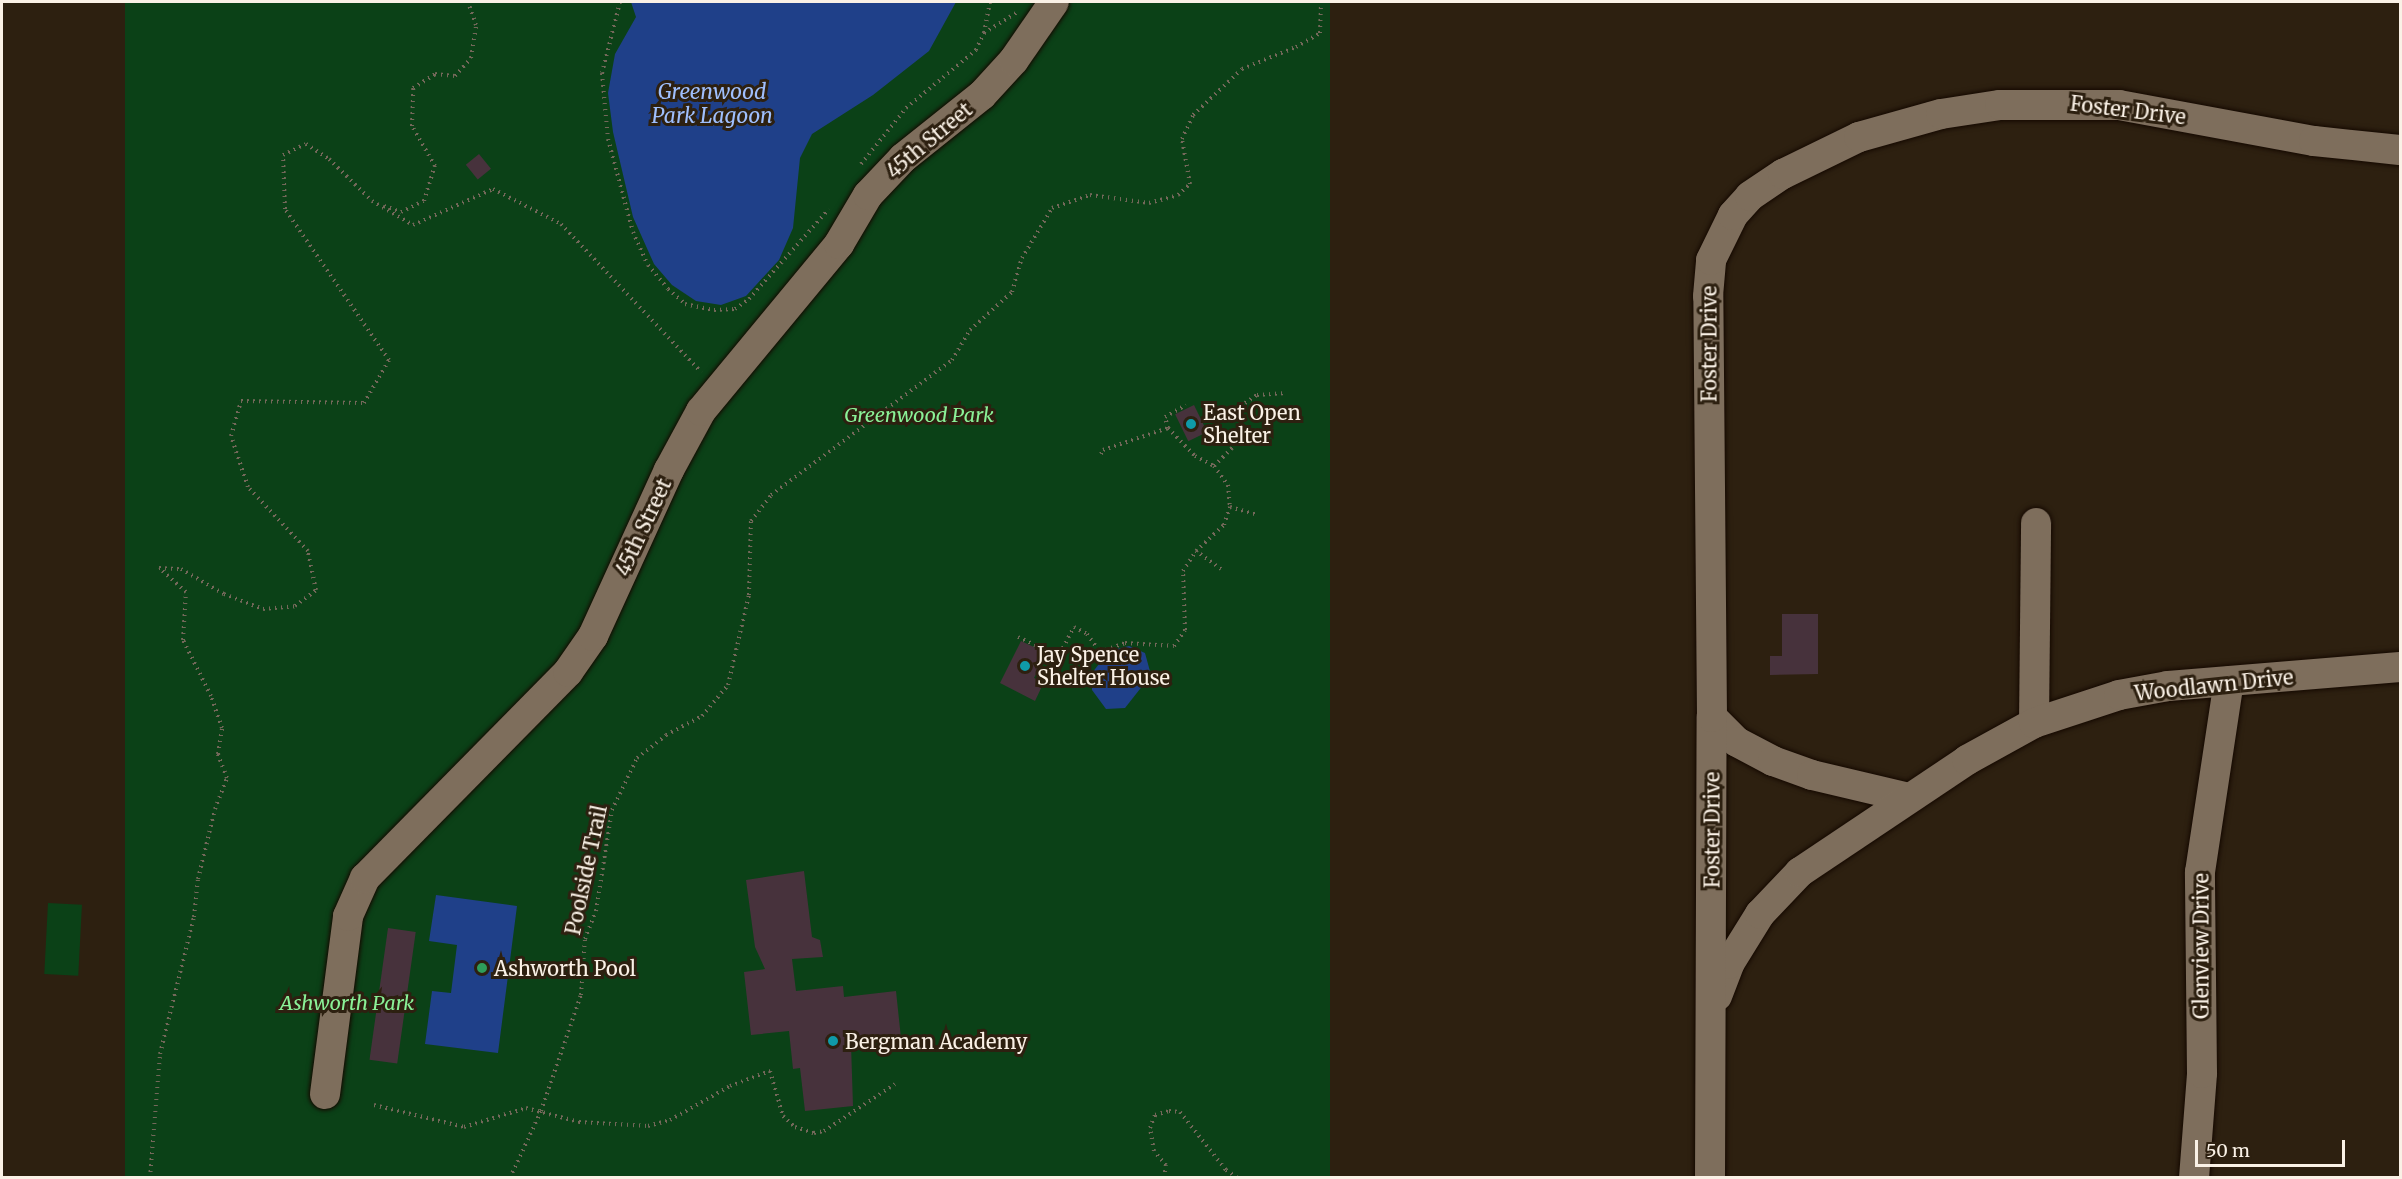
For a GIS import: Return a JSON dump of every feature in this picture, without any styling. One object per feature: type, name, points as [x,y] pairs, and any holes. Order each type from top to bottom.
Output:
[{"type":"street","name":"45th Street","points":[[325,1094],[348,916],[365,878],[568,672],[593,636],[669,470],[717,389],[839,244],[868,195],[903,158],[982,95],[1014,60],[1040,4]]},
{"type":"street","name":"Foster Drive","points":[[1710,1178],[1712,717],[1708,296],[1711,260],[1720,236],[1750,196],[1810,158],[1859,137],[1941,114],[2000,105],[2119,105],[2314,141],[2400,150]]},
{"type":"street","points":[[2034,723],[2036,523]]},
{"type":"street","name":"Woodlawn Drive","points":[[1711,1013],[1729,964],[1760,914],[1800,872],[1909,798],[2034,723],[2119,695],[2229,681],[2400,668]]},
{"type":"street","name":"Glenview Drive","points":[[2194,1178],[2202,1073],[2200,872],[2229,681]]},
{"type":"street","points":[[1712,717],[1737,742],[1773,761],[1830,780],[1909,798]]},
{"type":"path","points":[[372,201],[401,212],[424,201],[435,166],[412,126],[413,88],[435,74],[455,76],[471,58],[476,25],[468,2]]},
{"type":"path","points":[[620,2],[602,73],[608,139],[633,232],[648,266],[668,289],[685,304],[714,310],[735,309],[749,299],[834,204]]},
{"type":"path","points":[[859,167],[906,108],[976,50],[984,33],[990,2]]},
{"type":"path","name":"Poolside Trail","points":[[510,1178],[541,1111],[581,994],[585,939],[596,911],[612,810],[637,759],[666,735],[702,716],[728,686],[749,595],[751,521],[771,495],[952,360],[969,330],[1012,292],[1022,258],[1052,208],[1090,195],[1149,203],[1178,195],[1190,184],[1182,139],[1193,115],[1242,69],[1320,33],[1321,2]]},
{"type":"path","points":[[984,33],[1040,4]]},
{"type":"path","points":[[150,1178],[160,1054],[194,917],[198,879],[215,809],[227,778],[218,754],[222,728],[211,696],[183,640],[186,592],[159,568],[181,569],[224,594],[263,609],[295,606],[316,590],[308,551],[248,487],[231,436],[241,401],[364,403],[389,360],[285,209],[283,155],[306,144],[329,159],[372,201],[413,225],[493,189],[561,224],[717,389]]},
{"type":"path","points":[[1214,466],[1240,440],[1240,414],[1245,403],[1257,395],[1283,393]]},
{"type":"path","points":[[1046,680],[1074,627],[1087,634],[1100,652],[1125,643],[1174,646],[1185,630],[1183,571],[1196,551],[1224,525],[1230,507],[1227,485],[1214,466],[1195,456],[1168,428],[1165,417],[1186,405]]},
{"type":"path","points":[[1101,454],[1103,450],[1168,428]]},
{"type":"path","points":[[1230,507],[1255,514]]},
{"type":"path","points":[[1196,551],[1221,569]]},
{"type":"path","points":[[1018,637],[1059,656]]},
{"type":"path","points":[[374,1105],[464,1127],[526,1108],[579,1122],[648,1126],[670,1120],[730,1086],[770,1071],[783,1116],[795,1127],[814,1133],[824,1131],[895,1084]]},
{"type":"path","points":[[1164,1178],[1166,1165],[1154,1150],[1150,1128],[1155,1115],[1169,1111],[1180,1112],[1226,1170],[1238,1178]]},
{"type":"green space","name":"Greenwood Park","points":[[125,2],[1330,2],[1330,1178],[125,1178]]},
{"type":"green space","points":[[48,903],[82,905],[78,976],[44,974]]},
{"type":"water","name":"Greenwood Park Lagoon","points":[[631,2],[956,2],[929,51],[873,95],[812,134],[800,158],[793,228],[779,260],[746,296],[721,305],[696,301],[672,285],[654,264],[633,217],[613,132],[608,93],[615,54],[636,17]]},
{"type":"water","points":[[1129,646],[1145,653],[1151,675],[1125,708],[1106,709],[1092,690],[1092,673],[1109,651]]},
{"type":"water","name":"Ashworth Pool","points":[[436,895],[517,906],[498,1053],[425,1044],[432,991],[451,993],[457,945],[429,941]]},
{"type":"building","points":[[479,154],[491,169],[478,179],[466,165]]},
{"type":"building","name":"East Open Shelter","points":[[1194,405],[1207,432],[1188,441],[1175,414]]},
{"type":"building","points":[[1782,614],[1818,614],[1818,674],[1770,675],[1770,656],[1782,656]]},
{"type":"building","name":"Jay Spence Shelter House","points":[[1021,641],[1047,653],[1034,678],[1044,682],[1035,701],[1000,683]]},
{"type":"building","name":"Bergman Academy","points":[[804,871],[812,937],[820,940],[823,957],[792,959],[796,991],[843,986],[844,997],[896,991],[901,1038],[851,1044],[853,1106],[805,1111],[800,1068],[793,1069],[789,1031],[751,1035],[744,972],[765,969],[755,947],[746,880]]},
{"type":"building","points":[[388,928],[416,932],[397,1064],[369,1060]]},
{"type":"place","name":"East Open Shelter","points":[[1191,424]]},
{"type":"place","name":"Jay Spence Shelter House","points":[[1025,666]]},
{"type":"place","name":"Ashworth Pool","points":[[482,968]]},
{"type":"place","name":"Bergman Academy","points":[[833,1041]]},
{"type":"park label","name":"Ashworth Park","points":[[347,1002]]}]
